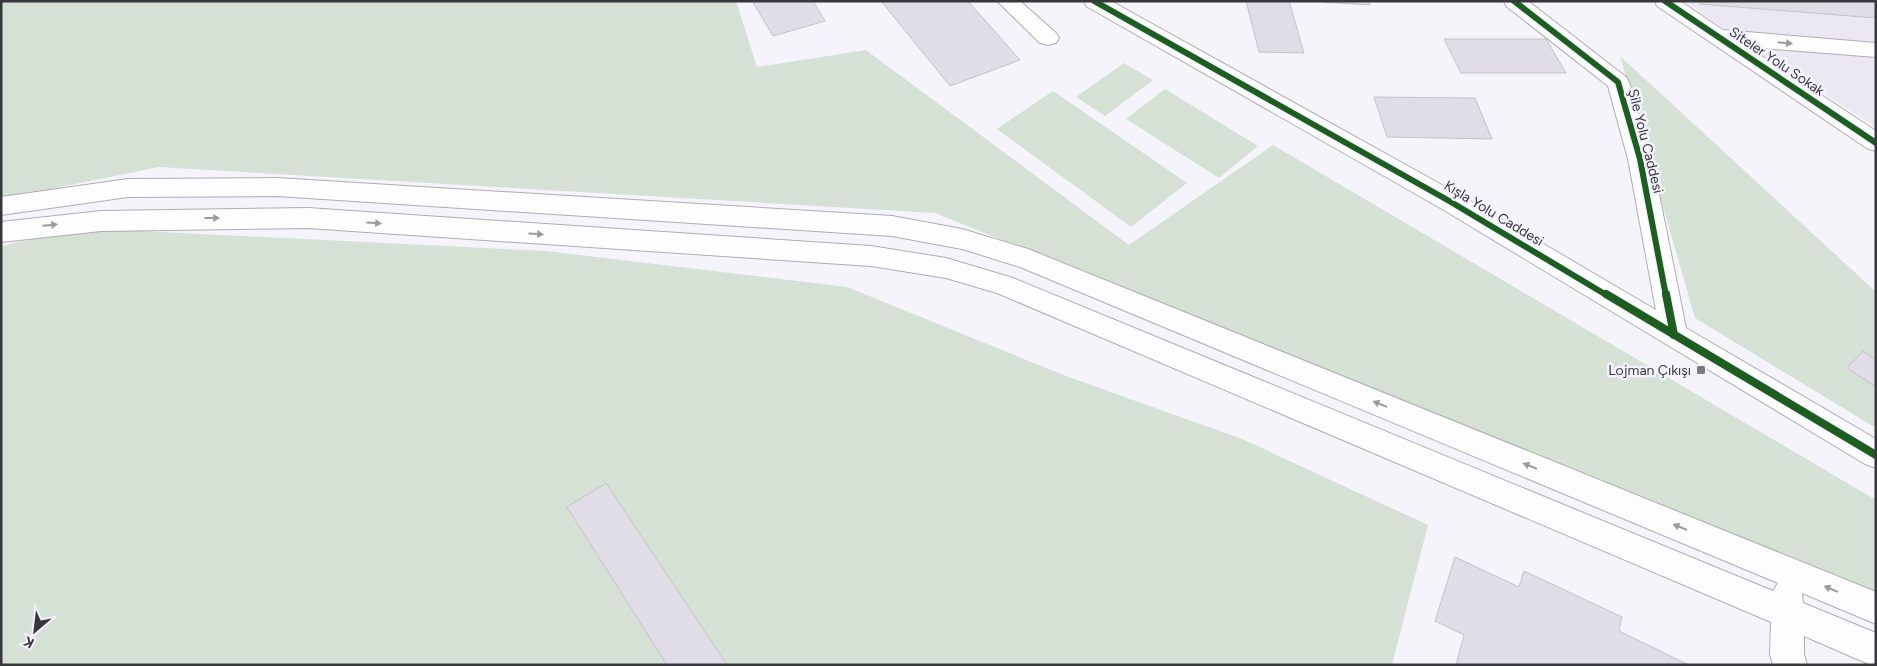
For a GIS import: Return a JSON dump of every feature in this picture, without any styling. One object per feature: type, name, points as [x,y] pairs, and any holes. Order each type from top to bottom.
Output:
[{"type":"street","points":[[1007,1],[1048,38]]},
{"type":"street","name":"Kışla Yolu Caddesi","points":[[1094,1],[1451,202],[1876,455]]},
{"type":"street","name":"Şile Yolu Caddesi","points":[[1514,1],[1618,82],[1640,159],[1674,335]]},
{"type":"street","name":"Siteler Yolu Sokak","points":[[1666,2],[1876,142]]},
{"type":"street","points":[[1719,37],[1876,50]]},
{"type":"street","points":[[1,206],[128,188],[277,187],[892,226],[962,239],[1028,259],[1876,608]]},
{"type":"street","points":[[1,232],[101,221],[308,218],[871,256],[946,268],[1004,285],[1876,650]]},
{"type":"street","points":[[983,278],[993,249]]},
{"type":"street","points":[[1112,330],[1127,301]]},
{"type":"street","points":[[1425,461],[1436,427]]},
{"type":"street","points":[[1788,572],[1786,612],[1787,654],[1790,665]]},
{"type":"shaded area","points":[[1684,1],[1876,1],[1876,127],[1767,58]]},
{"type":"green space","points":[[1,1],[736,1],[757,67],[866,50],[1129,245],[1273,145],[1876,500],[1876,593],[935,213],[159,167],[1,199]]},
{"type":"green space","points":[[1620,56],[1876,292],[1876,428],[1695,318]]},
{"type":"green space","points":[[1124,63],[1153,80],[1105,116],[1076,97]]},
{"type":"green space","points":[[1165,89],[1258,146],[1219,178],[1126,119]]},
{"type":"green space","points":[[1053,91],[1187,183],[1131,227],[997,129]]},
{"type":"green space","points":[[79,228],[546,251],[847,287],[1066,376],[1242,439],[1428,525],[1392,665],[1,665],[1,246]]},
{"type":"building","points":[[752,1],[813,1],[825,21],[773,36]]},
{"type":"building","points":[[881,1],[968,1],[1020,60],[950,86]]},
{"type":"building","points":[[1246,1],[1289,1],[1304,53],[1259,52]]},
{"type":"building","points":[[1369,1],[1370,5],[1322,2]]},
{"type":"building","points":[[1700,1],[1876,1],[1876,18],[1700,4]]},
{"type":"building","points":[[1444,39],[1546,39],[1566,73],[1461,73]]},
{"type":"building","points":[[1374,97],[1475,98],[1492,139],[1387,137]]},
{"type":"building","points":[[1863,351],[1876,360],[1876,387],[1847,368]]},
{"type":"building","points":[[606,483],[727,665],[667,665],[567,507]]},
{"type":"building","points":[[1455,557],[1519,587],[1524,571],[1622,617],[1619,631],[1689,665],[1456,665],[1464,635],[1435,621]]},
{"type":"cycle path","points":[[1094,1],[1451,202],[1876,455]]},
{"type":"cycle path","points":[[1514,1],[1618,82],[1640,159],[1674,335]]},
{"type":"cycle path","points":[[1665,1],[1876,143]]},
{"type":"place","name":"Lojman Çıkışı","points":[[1701,370]]}]
